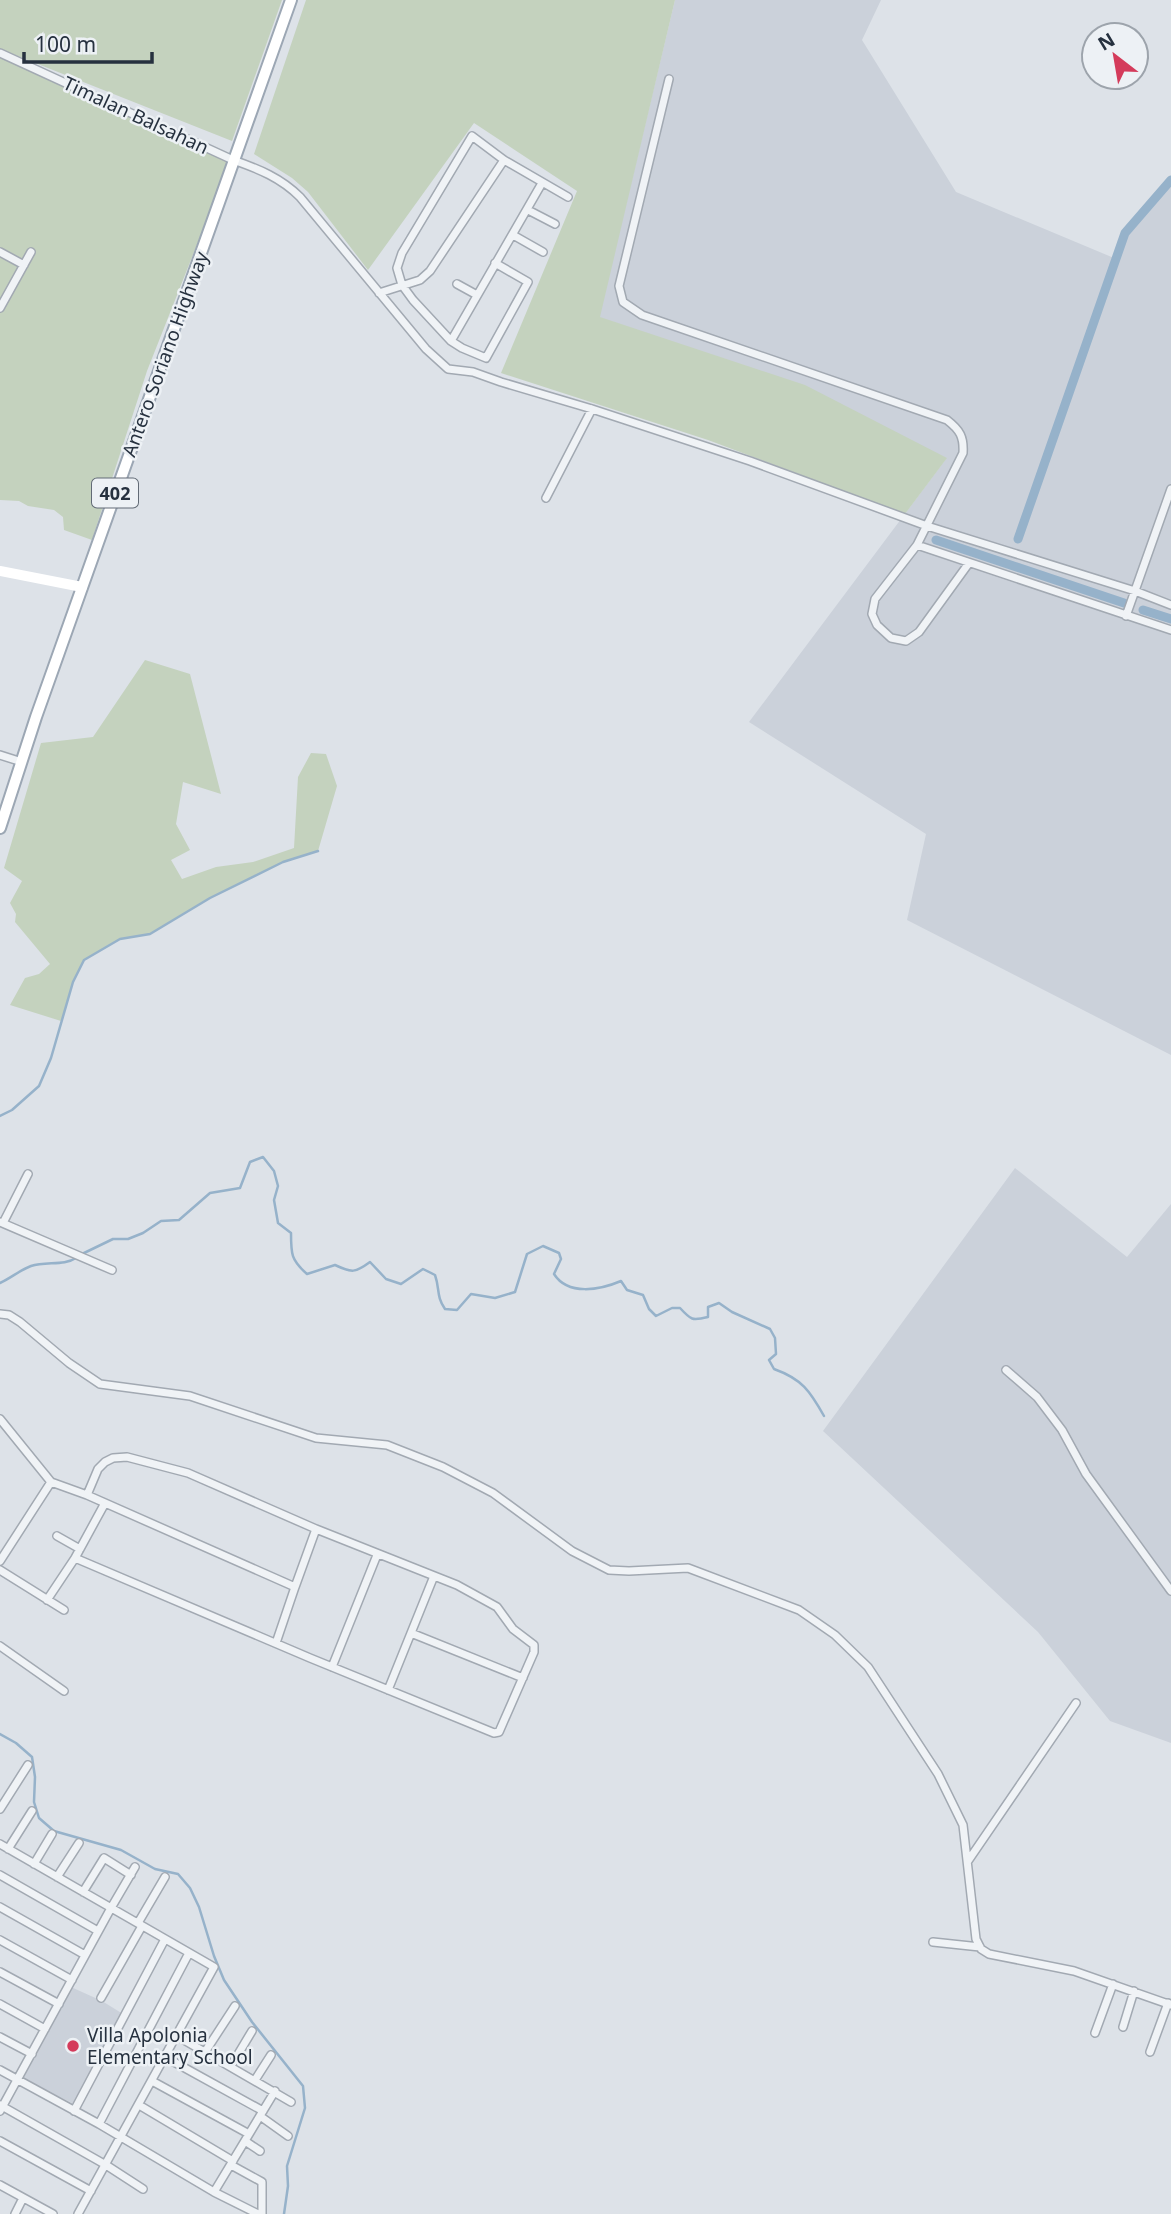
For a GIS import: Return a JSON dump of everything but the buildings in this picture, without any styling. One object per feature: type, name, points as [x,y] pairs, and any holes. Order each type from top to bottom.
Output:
[{"type":"main road","name":"Antero Soriano Highway","points":[[0,828],[82,587],[292,0]]},
{"type":"street","name":"Timalan Balsahan","points":[[0,53],[233,160],[269,173],[287,184],[426,349],[448,369],[473,372],[592,409],[761,465],[927,526],[1135,591],[1171,605]]},
{"type":"street","points":[[669,79],[620,286],[623,302],[642,315],[947,421],[959,430],[964,442],[963,453],[916,545],[876,600],[872,614],[877,625],[891,638],[906,640],[919,632],[969,563]]},
{"type":"street","points":[[495,262],[528,282],[486,358],[450,341],[402,285],[397,268],[402,253],[472,136],[504,160],[568,197]]},
{"type":"street","points":[[379,293],[420,280],[430,271],[504,160]]},
{"type":"street","points":[[450,341],[542,183]]},
{"type":"street","points":[[527,211],[555,224]]},
{"type":"street","points":[[513,235],[543,251]]},
{"type":"street","points":[[0,252],[24,265]]},
{"type":"street","points":[[0,308],[31,252]]},
{"type":"street","points":[[457,284],[477,295]]},
{"type":"street","points":[[546,498],[592,409]]},
{"type":"street","points":[[1126,615],[1171,489]]},
{"type":"street","points":[[916,545],[1171,630]]},
{"type":"street","points":[[0,571],[82,587]]},
{"type":"street","points":[[0,755],[22,762]]},
{"type":"street","points":[[27,1174],[1,1223],[112,1270]]},
{"type":"street","points":[[0,1314],[9,1315],[20,1322],[69,1363],[100,1384],[190,1395],[316,1438],[387,1445],[443,1467],[493,1493],[572,1551],[609,1570],[688,1568],[799,1610],[835,1636],[868,1667],[938,1774],[963,1825],[976,1939],[980,1947],[989,1954],[1074,1971],[1170,2004],[1150,2052]]},
{"type":"street","points":[[1006,1370],[1037,1397],[1054,1419],[1086,1474],[1171,1591]]},
{"type":"street","points":[[0,1434],[2,1422]]},
{"type":"street","points":[[2,1422],[51,1482],[87,1495],[295,1587]]},
{"type":"street","points":[[75,1558],[494,1733],[499,1731],[534,1652],[534,1645],[513,1629],[498,1607],[457,1585],[377,1555],[188,1474],[127,1457],[113,1458],[98,1469],[87,1495]]},
{"type":"street","points":[[0,1561],[51,1482]]},
{"type":"street","points":[[47,1600],[75,1558],[105,1503]]},
{"type":"street","points":[[276,1643],[316,1529]]},
{"type":"street","points":[[57,1536],[80,1549]]},
{"type":"street","points":[[332,1667],[377,1555]]},
{"type":"street","points":[[0,1570],[64,1610]]},
{"type":"street","points":[[388,1690],[435,1576]]},
{"type":"street","points":[[411,1633],[523,1678]]},
{"type":"street","points":[[0,1646],[64,1691]]},
{"type":"street","points":[[968,1862],[1076,1703]]},
{"type":"street","points":[[0,1809],[4,1794],[28,1765]]},
{"type":"street","points":[[8,1849],[32,1811]]},
{"type":"street","points":[[34,1864],[51,1834]]},
{"type":"street","points":[[57,1877],[79,1843]]},
{"type":"street","points":[[0,1844],[214,1967],[78,2214]]},
{"type":"street","points":[[83,1892],[104,1858],[131,1875]]},
{"type":"street","points":[[135,1867],[1,2108],[106,2165],[143,2189]]},
{"type":"street","points":[[0,1875],[98,1931]]},
{"type":"street","points":[[101,1998],[165,1877]]},
{"type":"street","points":[[0,1907],[85,1955]]},
{"type":"street","points":[[74,2111],[166,1939]]},
{"type":"street","points":[[0,1940],[72,1980]]},
{"type":"street","points":[[933,1942],[980,1947]]},
{"type":"street","points":[[99,2124],[189,1953]]},
{"type":"street","points":[[0,1972],[59,2004]]},
{"type":"street","points":[[1095,2033],[1112,1984]]},
{"type":"street","points":[[1123,2027],[1134,1991]]},
{"type":"street","points":[[0,2004],[46,2029]]},
{"type":"street","points":[[205,2052],[235,2006]]},
{"type":"street","points":[[231,2066],[252,2031]]},
{"type":"street","points":[[177,2036],[291,2102]]},
{"type":"street","points":[[0,2037],[32,2054]]},
{"type":"street","points":[[255,2080],[271,2055]]},
{"type":"street","points":[[165,2057],[262,2114],[288,2136]]},
{"type":"street","points":[[0,2070],[99,2124],[214,2192],[260,2214],[262,2182],[139,2105]]},
{"type":"street","points":[[152,2081],[247,2138],[260,2151]]},
{"type":"street","points":[[214,2192],[275,2091]]},
{"type":"street","points":[[0,2141],[91,2191]]},
{"type":"street","points":[[0,2185],[49,2213]]},
{"type":"street","points":[[15,2214],[23,2198]]},
{"type":"shaded area","points":[[675,0],[881,0],[862,40],[956,192],[1114,258],[1125,233],[1171,180],[1171,1055],[907,920],[926,834],[749,722],[946,459],[599,317]]},
{"type":"shaded area","points":[[1015,1168],[1127,1257],[1171,1204],[1171,1743],[1110,1721],[1038,1632],[823,1431]]},
{"type":"shaded area","name":"Villa Apolonia Elementary School","points":[[71,1987],[123,2014],[76,2105],[23,2079]]},
{"type":"green space","points":[[0,0],[282,0],[232,141],[0,49]]},
{"type":"green space","points":[[306,0],[675,0],[600,317],[805,385],[947,458],[905,514],[708,440],[501,373],[577,191],[474,123],[368,270],[308,192],[292,178],[254,154]]},
{"type":"green space","points":[[0,57],[230,161],[147,371],[92,540],[64,530],[63,517],[54,510],[28,506],[19,501],[0,500]]},
{"type":"green space","points":[[145,660],[190,674],[221,794],[183,782],[176,824],[190,850],[171,860],[182,879],[216,867],[253,862],[294,848],[298,777],[311,753],[326,754],[337,786],[318,851],[283,862],[210,898],[150,934],[120,939],[84,960],[73,982],[61,1021],[10,1005],[25,978],[39,974],[50,964],[15,922],[16,914],[10,903],[22,881],[4,868],[41,743],[93,737]]},
{"type":"waterway","points":[[1018,539],[1125,233],[1171,180]]},
{"type":"waterway","points":[[936,540],[1124,603]]},
{"type":"waterway","points":[[1143,610],[1171,619]]},
{"type":"waterway","points":[[0,1116],[12,1110],[39,1086],[51,1058],[73,982],[84,960],[120,939],[150,934],[210,898],[283,862],[318,851]]},
{"type":"waterway","points":[[82,1254],[113,1239],[128,1239],[143,1233],[161,1221],[179,1220],[210,1193],[240,1188],[250,1162],[263,1157],[274,1171],[278,1186],[274,1200],[278,1223],[291,1233],[293,1256],[307,1274],[335,1265],[353,1271],[370,1262],[386,1279],[401,1284],[423,1269],[435,1275],[440,1300],[445,1309],[457,1310],[471,1294],[495,1298],[515,1292],[527,1254],[543,1246],[559,1253],[561,1259],[554,1274],[567,1286],[594,1289],[621,1281],[627,1290],[643,1295],[649,1309],[656,1316],[672,1308],[680,1308],[695,1319],[708,1317],[708,1307],[719,1303],[732,1312],[770,1329],[775,1338],[776,1354],[769,1360],[774,1369],[792,1377],[804,1387],[824,1416]]},
{"type":"waterway","points":[[0,1283],[31,1266],[66,1262],[76,1258]]},
{"type":"waterway","points":[[0,1734],[32,1757],[35,1777],[34,1802],[39,1818],[54,1831],[121,1850],[155,1869],[178,1874],[190,1888],[224,1980],[252,2022],[303,2086],[305,2108],[287,2166],[288,2186],[284,2214]]},
{"type":"place","name":"Villa Apolonia Elementary School","points":[[73,2046]]}]
